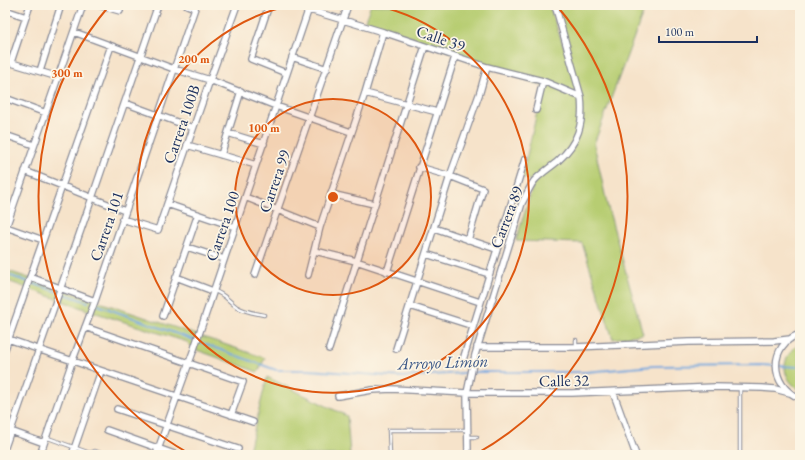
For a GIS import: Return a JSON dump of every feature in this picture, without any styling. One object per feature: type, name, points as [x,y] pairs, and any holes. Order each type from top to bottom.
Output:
[{"type":"street","points":[[30,5],[8,61],[58,77]]},
{"type":"street","points":[[40,71],[61,5]]},
{"type":"street","points":[[43,240],[6,228],[83,5]]},
{"type":"street","points":[[99,5],[120,11]]},
{"type":"street","points":[[5,447],[8,430],[92,198],[158,5]]},
{"type":"street","points":[[187,5],[196,6]]},
{"type":"street","name":"Carrera 100B","points":[[122,219],[158,230],[237,5]]},
{"type":"street","points":[[269,5],[251,58],[286,73]]},
{"type":"street","name":"Calle 39","points":[[293,5],[309,8],[487,67],[543,81],[581,97]]},
{"type":"street","name":"Carrera 99","points":[[255,275],[348,5]]},
{"type":"street","name":"Carrera 89","points":[[468,455],[468,391],[475,355],[522,203],[534,181],[557,161],[572,145],[582,121],[581,97],[555,5]]},
{"type":"street","name":"Carrera 101","points":[[40,455],[90,310],[95,301],[196,6]]},
{"type":"street","name":"Carrera 100","points":[[156,455],[194,349],[309,8]]},
{"type":"street","points":[[5,10],[26,17]]},
{"type":"street","points":[[74,32],[174,69],[241,91],[276,106],[351,132]]},
{"type":"street","points":[[308,275],[320,227],[365,93],[383,32]]},
{"type":"street","points":[[5,349],[7,339],[30,278],[61,185],[111,46]]},
{"type":"street","points":[[329,350],[425,46]]},
{"type":"street","points":[[387,272],[455,56]]},
{"type":"street","points":[[292,57],[327,69]]},
{"type":"street","points":[[396,349],[450,176],[480,92],[487,67]]},
{"type":"street","points":[[536,110],[543,81]]},
{"type":"street","points":[[221,155],[241,91]]},
{"type":"street","points":[[365,93],[437,112]]},
{"type":"street","points":[[5,98],[46,113]]},
{"type":"street","points":[[125,103],[193,128]]},
{"type":"street","points":[[228,132],[264,144]]},
{"type":"street","points":[[5,135],[34,146]]},
{"type":"street","points":[[188,145],[256,166]]},
{"type":"street","points":[[462,363],[525,159]]},
{"type":"street","points":[[420,166],[483,189],[468,240]]},
{"type":"street","points":[[25,171],[125,211]]},
{"type":"street","points":[[331,194],[374,204]]},
{"type":"street","points":[[245,197],[320,227]]},
{"type":"street","points":[[167,204],[235,227]]},
{"type":"street","points":[[163,316],[198,214]]},
{"type":"street","points":[[434,228],[496,249]]},
{"type":"street","points":[[187,247],[224,259]]},
{"type":"street","points":[[315,251],[356,261],[480,302]]},
{"type":"street","points":[[426,254],[489,274]]},
{"type":"street","points":[[30,278],[59,291],[95,301]]},
{"type":"street","points":[[176,278],[213,291]]},
{"type":"street","points":[[410,306],[473,326]]},
{"type":"street","points":[[85,327],[243,382],[231,415]]},
{"type":"street","points":[[799,334],[790,339],[783,346],[778,354],[776,368],[780,382],[795,396],[800,404]]},
{"type":"street","points":[[7,339],[253,422]]},
{"type":"street","name":"Calle 32","points":[[477,347],[576,347],[689,342],[774,341],[790,339]]},
{"type":"street","points":[[72,455],[101,371]]},
{"type":"street","name":"Calle 32","points":[[338,396],[372,390],[392,389],[572,393],[715,387],[775,389],[795,396]]},
{"type":"street","points":[[613,392],[636,455]]},
{"type":"street","points":[[117,409],[238,449]]},
{"type":"street","points":[[8,430],[41,442],[44,441]]},
{"type":"street","points":[[107,430],[177,455]]},
{"type":"lane","points":[[213,291],[222,293],[236,306],[243,310],[264,315]]},
{"type":"lane","points":[[576,340],[576,347]]},
{"type":"lane","points":[[740,387],[740,455]]},
{"type":"lane","points":[[390,455],[389,430],[467,434],[478,437]]},
{"type":"lane","points":[[44,441],[48,438],[90,453],[95,451],[106,455]]},
{"type":"green space","points":[[371,5],[549,5],[575,79],[555,5],[646,5],[594,144],[607,204],[643,334],[613,339],[582,243],[516,241],[534,182],[522,177],[543,86],[365,20]]},
{"type":"green space","points":[[5,270],[265,358],[258,372],[194,349],[187,342],[90,311],[5,280]]},
{"type":"green space","points":[[800,344],[800,390],[793,385],[789,379],[785,367],[789,355],[793,349]]},
{"type":"green space","points":[[267,377],[347,416],[350,455],[248,455]]},
{"type":"waterway","name":"Arroyo Limón","points":[[5,274],[88,302]]},
{"type":"waterway","name":"Arroyo Limón","points":[[98,305],[276,370],[309,370],[402,377],[478,372],[586,372],[653,366],[761,365],[800,367]]}]
